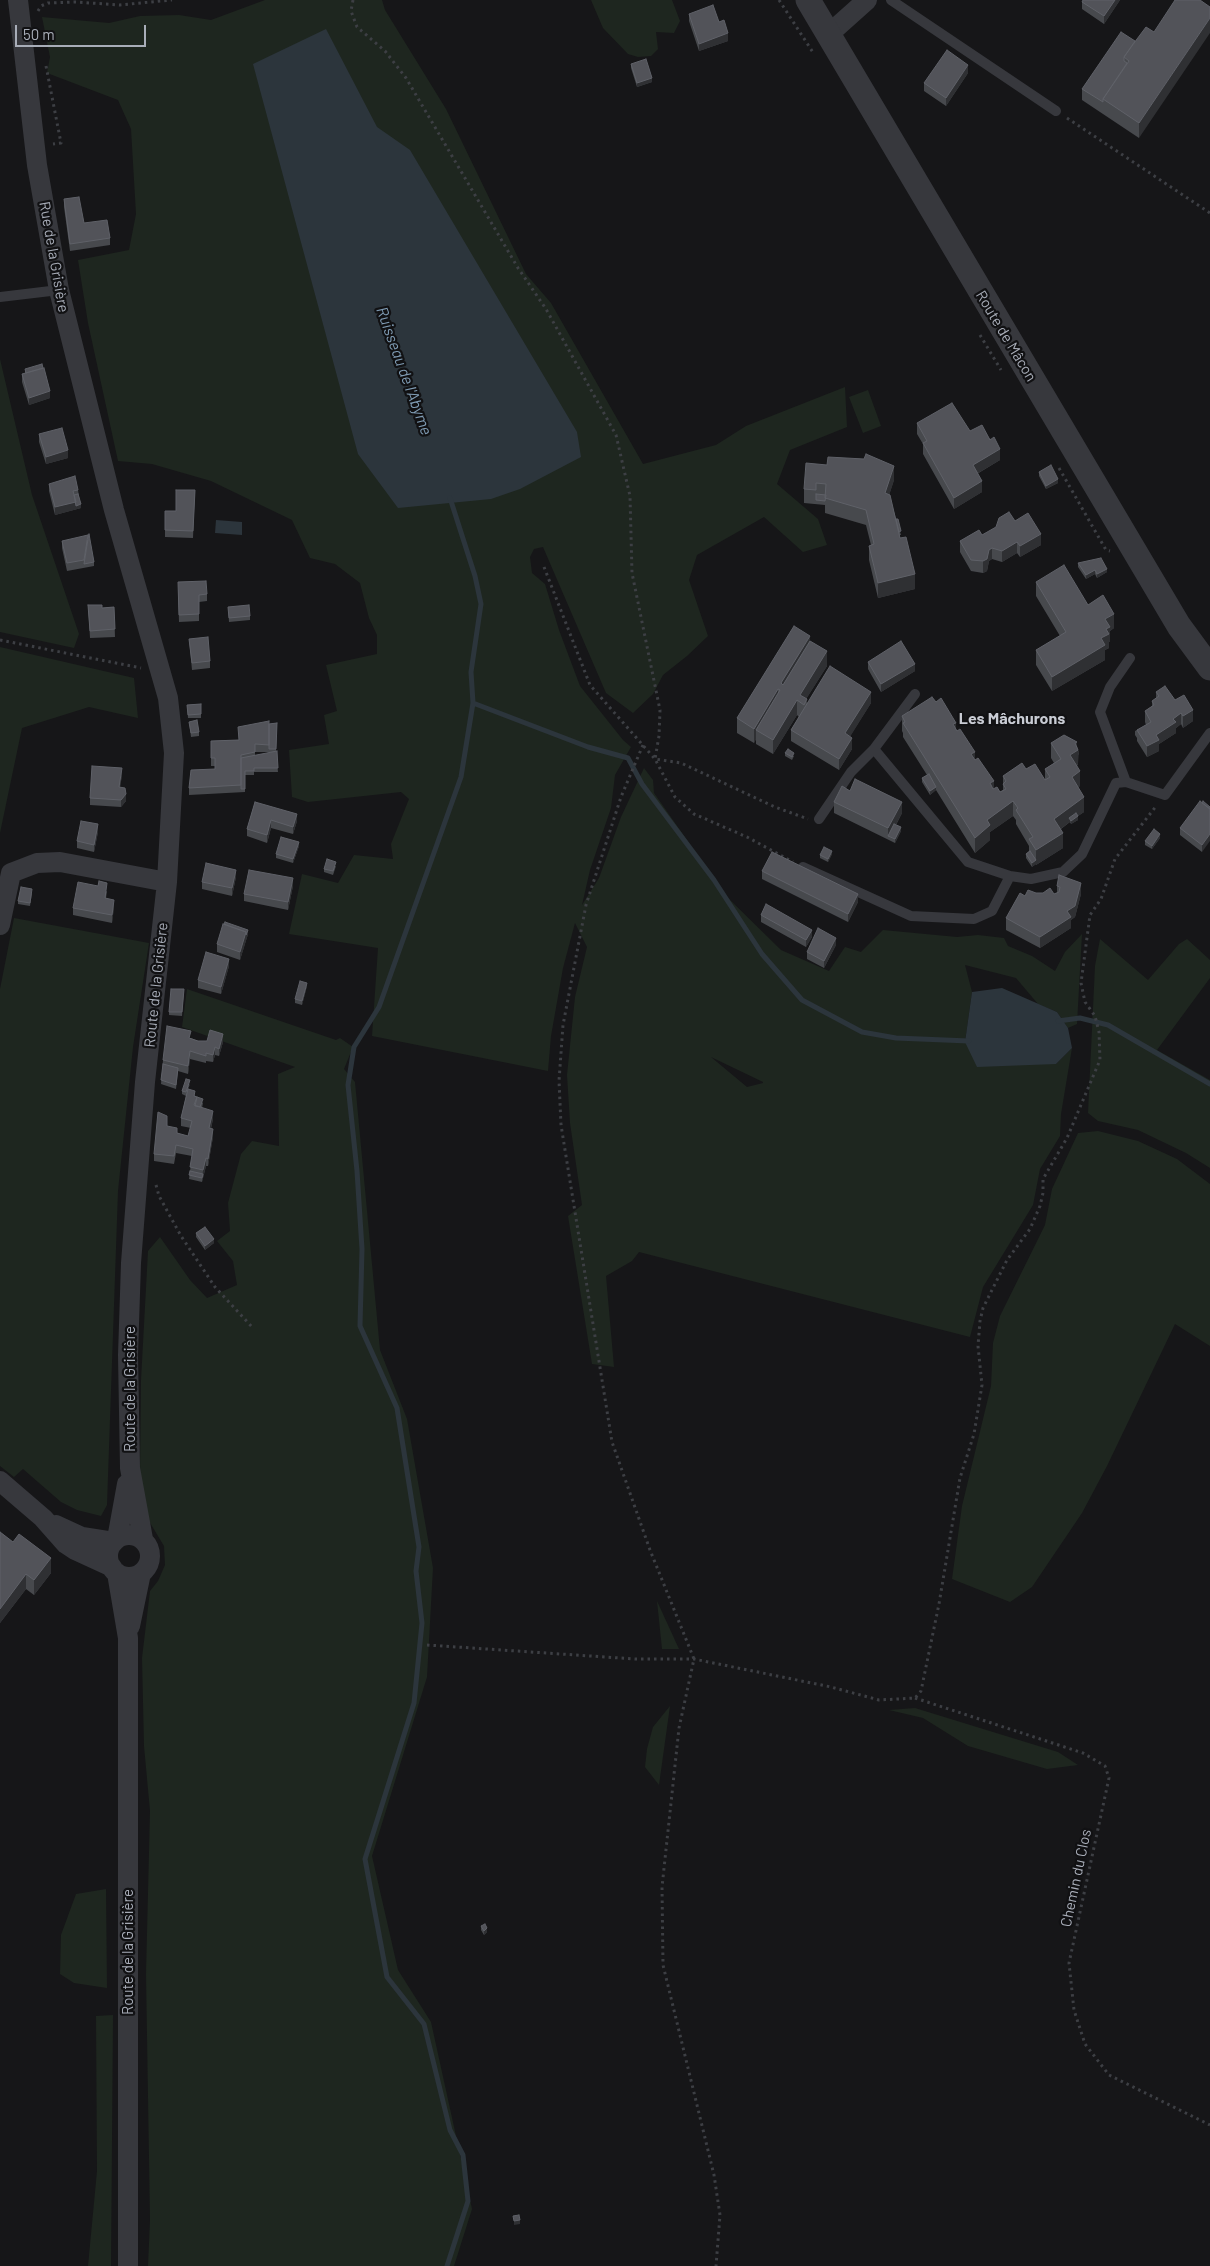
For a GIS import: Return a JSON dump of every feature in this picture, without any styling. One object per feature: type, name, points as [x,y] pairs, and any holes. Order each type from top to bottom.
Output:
[{"type":"street","name":"Rue de la Grisière","points":[[18,0],[35,146],[59,290],[114,510]]},
{"type":"street","name":"Route de Mâcon","points":[[808,0],[1179,626],[1210,668]]},
{"type":"street","points":[[829,34],[867,0]]},
{"type":"street","name":"Route de la Grisière","points":[[114,510],[168,698],[174,753],[167,882],[145,1082],[131,1263],[128,1355],[130,1468],[143,1539],[150,1552],[147,1568],[142,1573],[128,1638]]},
{"type":"street","points":[[0,925],[6,873],[37,863],[60,862],[167,882]]},
{"type":"street","name":"Route de la Grisière","points":[[128,2266],[128,1638],[114,1570],[108,1554],[115,1540],[130,1468]]},
{"type":"street","points":[[0,1481],[43,1518],[66,1544],[75,1550],[129,1577],[142,1573]]},
{"type":"street","points":[[43,1518],[82,1537],[115,1540],[130,1535],[143,1539]]},
{"type":"lane","points":[[891,0],[1056,110]]},
{"type":"lane","points":[[0,297],[59,290]]},
{"type":"lane","points":[[1126,782],[1100,712],[1110,687],[1130,658]]},
{"type":"lane","points":[[818,819],[851,772],[874,749],[915,694]]},
{"type":"lane","points":[[874,749],[968,862],[1010,876],[1031,879],[1063,872],[1082,854],[1116,783],[1126,782],[1164,795],[1210,733]]},
{"type":"lane","points":[[803,867],[911,916],[974,919],[992,912],[1010,876]]},
{"type":"path","points":[[36,14],[41,6],[48,4],[76,2],[120,5],[172,0]]},
{"type":"path","points":[[353,0],[351,12],[357,27],[385,51],[406,78],[518,268],[546,309],[616,435],[630,496],[632,572],[660,710],[656,759]]},
{"type":"path","points":[[35,146],[61,143],[45,60]]},
{"type":"path","points":[[1056,110],[1210,213]]},
{"type":"path","points":[[544,566],[590,685],[656,759],[675,797],[694,814],[747,836],[803,867]]},
{"type":"path","points":[[0,640],[161,672]]},
{"type":"path","points":[[643,745],[622,797],[586,905],[563,1025],[560,1080],[561,1125],[612,1442],[650,1550],[694,1659],[679,1728],[662,1887],[663,1965],[714,2175],[720,2215],[716,2266]]},
{"type":"path","points":[[656,759],[681,763],[776,807],[807,819],[818,819]]},
{"type":"path","points":[[427,1645],[635,1660],[694,1659],[831,1687],[879,1700],[915,1698],[921,1691],[939,1604],[960,1478],[974,1434],[982,1385],[978,1346],[983,1308],[1007,1260],[1030,1229],[1040,1206],[1043,1193],[1043,1179],[1066,1138],[1100,1060],[1099,1032],[1095,1016],[1086,1002],[1081,983],[1090,914],[1101,899],[1115,859],[1164,795]]},
{"type":"path","points":[[156,1183],[159,1196],[181,1236],[215,1287],[253,1328]]},
{"type":"path","name":"Chemin du Clos","points":[[915,1698],[1083,1752],[1104,1766],[1109,1778],[1069,1963],[1074,2010],[1084,2044],[1109,2075],[1210,2125]]},
{"type":"shaded area","points":[[265,0],[382,0],[385,10],[446,109],[526,274],[551,303],[643,464],[716,445],[746,426],[845,387],[847,427],[790,450],[777,484],[818,519],[827,545],[803,552],[764,517],[697,555],[689,580],[708,636],[663,675],[653,694],[633,713],[606,693],[543,547],[534,549],[530,557],[532,573],[545,584],[559,630],[580,686],[623,740],[631,747],[615,775],[611,808],[590,870],[582,905],[599,878],[621,817],[644,768],[653,780],[654,793],[727,897],[781,950],[829,971],[845,947],[861,952],[883,930],[957,937],[978,935],[1004,938],[1008,946],[1032,956],[1055,971],[1065,952],[1082,934],[1077,1024],[1068,1028],[1057,1012],[1038,1004],[1016,978],[965,965],[972,992],[965,1042],[1056,1064],[1072,1048],[1061,1114],[1060,1136],[1040,1169],[1033,1205],[983,1287],[970,1337],[639,1252],[632,1261],[606,1276],[614,1367],[592,1364],[568,1216],[582,1205],[570,1123],[567,1075],[575,997],[587,947],[575,923],[563,968],[551,1036],[548,1071],[372,1036],[378,948],[289,934],[302,874],[338,883],[354,855],[393,859],[391,844],[409,799],[401,792],[308,802],[292,797],[289,750],[329,744],[324,715],[337,711],[326,665],[377,654],[377,635],[369,618],[360,583],[335,564],[310,558],[292,520],[211,481],[152,464],[118,461],[88,323],[78,260],[129,250],[136,214],[131,129],[118,100],[47,73],[50,57],[42,17],[109,23],[140,16],[179,15],[211,20]],"holes":[[[711,1057],[763,1082],[747,1087]]]},
{"type":"shaded area","points":[[591,0],[672,0],[680,21],[674,33],[656,32],[658,49],[651,56],[638,57],[628,54],[603,28]]},
{"type":"shaded area","points":[[0,359],[32,495],[79,634],[74,648],[0,632]]},
{"type":"shaded area","points":[[868,390],[881,426],[863,433],[849,397]]},
{"type":"shaded area","points":[[0,647],[134,678],[138,718],[89,707],[22,728],[0,833]]},
{"type":"shaded area","points":[[14,918],[149,943],[133,1047],[118,1191],[107,1505],[101,1516],[77,1510],[61,1502],[23,1469],[14,1477],[0,1466],[0,989]]},
{"type":"shaded area","points":[[1100,939],[1148,980],[1179,944],[1187,939],[1210,960],[1210,978],[1157,1050],[1210,1080],[1210,1168],[1186,1153],[1138,1130],[1098,1121],[1088,1113],[1095,966]]},
{"type":"shaded area","points":[[187,989],[336,1040],[340,1038],[353,1047],[344,1069],[355,1082],[380,1350],[407,1419],[433,1568],[427,1677],[372,1856],[398,1970],[431,2022],[472,2209],[454,2266],[148,2266],[150,2220],[146,1974],[150,1811],[144,1746],[142,1658],[150,1591],[158,1581],[165,1565],[164,1546],[149,1521],[140,1473],[141,1380],[148,1251],[160,1237],[190,1280],[207,1298],[237,1285],[233,1261],[217,1241],[230,1231],[228,1203],[241,1154],[252,1141],[279,1146],[278,1074],[295,1067],[182,1027]]},
{"type":"shaded area","points":[[1098,1131],[1138,1141],[1177,1159],[1210,1184],[1210,1346],[1175,1324],[1107,1466],[1082,1513],[1032,1587],[1010,1602],[952,1579],[962,1506],[991,1386],[993,1343],[1000,1316],[1045,1225],[1052,1189],[1078,1133]]},
{"type":"shaded area","points":[[657,1601],[679,1649],[662,1649]]},
{"type":"shaded area","points":[[670,1706],[659,1785],[645,1767],[647,1749],[653,1727]]},
{"type":"shaded area","points":[[915,1708],[1058,1752],[1078,1765],[1047,1769],[968,1746],[923,1718],[889,1710]]},
{"type":"shaded area","points":[[106,1889],[107,1988],[74,1983],[60,1974],[61,1935],[76,1894]]},
{"type":"shaded area","points":[[113,2015],[111,2266],[88,2266],[97,2171],[96,2016]]},
{"type":"water","name":"Ruisseau de l'Abyme","points":[[326,29],[377,127],[410,150],[577,432],[581,457],[520,489],[491,499],[398,508],[358,454],[253,64]]},
{"type":"water","points":[[216,520],[242,522],[242,535],[215,533]]},
{"type":"water","points":[[1002,988],[1057,1012],[1068,1028],[1072,1048],[1056,1064],[977,1067],[965,1042],[972,992]]},
{"type":"building","points":[[1083,0],[1115,0],[1104,16],[1082,2]]},
{"type":"building","points":[[1175,0],[1200,0],[1210,7],[1210,18],[1139,123],[1103,99],[1129,61],[1124,57],[1137,39],[1146,27],[1154,32]]},
{"type":"building","points":[[713,5],[719,22],[724,20],[728,33],[699,44],[689,14]]},
{"type":"building","points":[[1121,32],[1135,41],[1124,57],[1124,61],[1127,63],[1103,99],[1103,102],[1082,89]]},
{"type":"building","points":[[947,50],[968,65],[946,98],[924,83]]},
{"type":"building","points":[[646,59],[652,78],[637,83],[631,64]]},
{"type":"building","points":[[79,197],[84,223],[107,220],[110,238],[70,244],[64,199]]},
{"type":"building","points":[[42,364],[43,368],[26,373],[25,369]]},
{"type":"building","points":[[44,368],[50,391],[29,398],[22,374]]},
{"type":"building","points":[[952,403],[970,431],[982,425],[990,440],[994,437],[1000,449],[973,465],[982,481],[954,498],[923,443],[927,441],[917,423]]},
{"type":"building","points":[[62,428],[68,450],[46,457],[39,434]]},
{"type":"building","points":[[866,454],[894,466],[885,493],[890,495],[900,538],[906,537],[915,574],[878,583],[869,546],[874,544],[866,510],[825,498],[826,484],[816,483],[816,490],[804,489],[806,463],[827,465],[828,457],[864,459]]},
{"type":"building","points":[[1051,465],[1058,479],[1046,486],[1039,472]]},
{"type":"building","points":[[75,476],[78,490],[73,491],[76,502],[55,507],[49,484]]},
{"type":"building","points":[[176,490],[195,490],[193,531],[165,530],[165,511],[176,511]]},
{"type":"building","points":[[78,494],[81,504],[76,506],[74,495]]},
{"type":"building","points":[[816,494],[826,495],[825,501],[816,500]]},
{"type":"building","points":[[1009,512],[1015,521],[1028,513],[1041,534],[1020,546],[1017,542],[1002,551],[992,548],[989,550],[987,559],[983,561],[971,560],[960,541],[979,530],[982,535],[996,527],[999,518]]},
{"type":"building","points":[[896,519],[898,519],[901,531],[899,532]]},
{"type":"building","points":[[89,534],[94,562],[84,564],[87,545]]},
{"type":"building","points":[[88,535],[84,560],[67,563],[62,541]]},
{"type":"building","points":[[1101,558],[1107,569],[1097,574],[1095,570],[1086,575],[1078,563]]},
{"type":"building","points":[[1064,565],[1088,605],[1103,595],[1114,614],[1105,619],[1110,627],[1106,629],[1109,634],[1101,638],[1105,645],[1052,677],[1036,650],[1066,632],[1036,582]]},
{"type":"building","points":[[206,581],[207,594],[199,595],[199,614],[179,615],[178,582]]},
{"type":"building","points":[[88,605],[102,605],[102,608],[114,607],[115,629],[90,631]]},
{"type":"building","points":[[249,605],[250,616],[229,618],[228,607]]},
{"type":"building","points":[[794,626],[810,636],[781,683],[783,685],[810,641],[827,651],[800,695],[807,699],[804,705],[797,700],[773,740],[756,730],[780,690],[778,689],[754,729],[737,718]]},
{"type":"building","points":[[208,637],[210,661],[192,663],[189,639]]},
{"type":"building","points":[[901,641],[915,664],[881,684],[868,662]]},
{"type":"building","points":[[830,666],[871,692],[845,733],[852,738],[839,759],[791,730]]},
{"type":"building","points":[[1165,686],[1175,700],[1184,695],[1193,710],[1183,716],[1181,713],[1173,719],[1176,722],[1156,735],[1159,740],[1147,746],[1137,730],[1151,722],[1145,711],[1154,705],[1152,701],[1159,696],[1156,692]]},
{"type":"building","points":[[932,697],[936,702],[941,698],[956,723],[953,724],[957,731],[960,729],[975,752],[971,754],[975,760],[978,758],[994,781],[990,783],[993,789],[997,787],[1000,792],[1006,789],[1003,784],[1006,781],[1003,776],[1022,763],[1026,769],[1035,764],[1045,780],[1050,777],[1045,769],[1061,759],[1051,743],[1064,735],[1077,742],[1075,743],[1078,750],[1070,755],[1080,771],[1072,777],[1084,797],[1054,819],[1063,833],[1036,850],[1029,839],[1033,837],[1016,810],[1018,808],[1013,801],[987,820],[990,825],[975,838],[903,723],[905,722],[902,716]]},
{"type":"building","points":[[201,704],[201,714],[188,715],[187,705]]},
{"type":"building","points":[[197,720],[199,732],[191,733],[189,722]]},
{"type":"building","points":[[269,721],[269,745],[255,744],[255,752],[241,755],[241,785],[189,788],[191,770],[215,769],[215,758],[211,758],[211,741],[239,740],[238,727]]},
{"type":"building","points":[[277,723],[276,749],[269,749],[269,724]]},
{"type":"building","points":[[788,749],[794,753],[792,757],[785,753]]},
{"type":"building","points":[[277,751],[278,768],[254,768],[254,771],[245,771],[245,789],[241,789],[241,758]]},
{"type":"building","points":[[92,766],[122,768],[119,787],[125,788],[126,794],[121,800],[90,798]]},
{"type":"building","points":[[929,774],[936,787],[930,791],[922,778]]},
{"type":"building","points":[[855,779],[902,802],[888,828],[834,802],[842,786],[850,791]]},
{"type":"building","points":[[1200,801],[1210,809],[1210,834],[1202,845],[1180,828]]},
{"type":"building","points":[[1203,801],[1210,807],[1210,809],[1202,803]]},
{"type":"building","points":[[255,802],[297,814],[293,827],[271,820],[267,835],[247,829]]},
{"type":"building","points":[[1076,813],[1078,816],[1071,821],[1069,818]]},
{"type":"building","points":[[81,821],[98,824],[94,845],[77,841]]},
{"type":"building","points":[[894,824],[901,827],[895,839],[888,836]]},
{"type":"building","points":[[1154,829],[1160,834],[1152,846],[1145,841]]},
{"type":"building","points":[[281,837],[299,842],[293,859],[276,854]]},
{"type":"building","points":[[824,847],[832,851],[828,859],[820,855]]},
{"type":"building","points":[[1030,851],[1036,860],[1032,863],[1026,854]]},
{"type":"building","points":[[772,852],[858,894],[848,914],[762,871]]},
{"type":"building","points":[[327,859],[336,862],[333,871],[324,869]]},
{"type":"building","points":[[206,863],[236,870],[232,888],[202,882]]},
{"type":"building","points":[[249,870],[293,878],[288,902],[244,894]]},
{"type":"building","points":[[1059,875],[1081,883],[1075,906],[1067,911],[1071,917],[1040,937],[1006,918],[1020,893],[1025,896],[1028,890],[1043,893],[1050,888],[1054,894],[1059,892],[1060,887],[1057,886]]},
{"type":"building","points":[[99,881],[107,883],[105,898],[114,900],[112,915],[73,908],[78,882],[98,886]]},
{"type":"building","points":[[21,887],[32,889],[30,903],[18,901]]},
{"type":"building","points":[[766,904],[812,930],[806,940],[761,915]]},
{"type":"building","points":[[225,922],[248,930],[246,935],[246,932],[224,924]]},
{"type":"building","points":[[223,924],[246,932],[240,952],[217,944]]},
{"type":"building","points":[[818,928],[836,938],[824,961],[807,952]]},
{"type":"building","points":[[206,952],[229,959],[221,987],[198,980]]},
{"type":"building","points":[[300,981],[307,983],[302,1001],[295,999]]},
{"type":"building","points":[[171,989],[184,989],[182,1012],[169,1012]]},
{"type":"building","points":[[167,1026],[191,1031],[189,1038],[198,1041],[207,1041],[210,1030],[223,1034],[219,1049],[215,1047],[213,1055],[206,1053],[206,1056],[190,1051],[188,1066],[163,1060]]},
{"type":"building","points":[[163,1064],[178,1068],[176,1085],[161,1080]]},
{"type":"building","points":[[186,1079],[190,1080],[186,1092],[182,1091]]},
{"type":"building","points":[[188,1089],[195,1091],[194,1096],[197,1097],[194,1105],[213,1111],[209,1128],[213,1129],[208,1159],[206,1158],[203,1170],[190,1167],[193,1149],[176,1145],[174,1156],[154,1154],[158,1112],[167,1116],[167,1126],[177,1128],[177,1133],[188,1136],[192,1121],[181,1118]]},
{"type":"building","points":[[197,1097],[203,1099],[200,1107],[195,1106]]},
{"type":"building","points":[[190,1171],[203,1174],[202,1178],[189,1175]]},
{"type":"building","points":[[205,1227],[214,1239],[205,1246],[196,1233]]},
{"type":"building","points":[[0,1532],[13,1542],[19,1534],[51,1558],[34,1580],[26,1574],[0,1609]]},
{"type":"building","points":[[485,1924],[487,1928],[484,1931],[481,1926]]},
{"type":"building","points":[[519,2215],[520,2220],[514,2221],[513,2216]]},
{"type":"waterway","points":[[447,2266],[468,2201],[463,2155],[450,2130],[424,2024],[387,1977],[365,1859],[414,1703],[422,1623],[416,1571],[419,1547],[397,1408],[360,1326],[362,1249],[357,1171],[348,1085],[354,1047],[379,1007],[461,777],[473,703],[471,672],[481,604],[475,576],[450,498]]},
{"type":"waterway","points":[[473,703],[588,747],[628,758],[642,784],[714,880],[762,954],[802,1000],[862,1032],[896,1038],[969,1041]]},
{"type":"waterway","points":[[1058,1021],[1080,1018],[1108,1025],[1210,1084]]},
{"type":"district","name":"Les Mâchurons","points":[[1012,719]]}]
